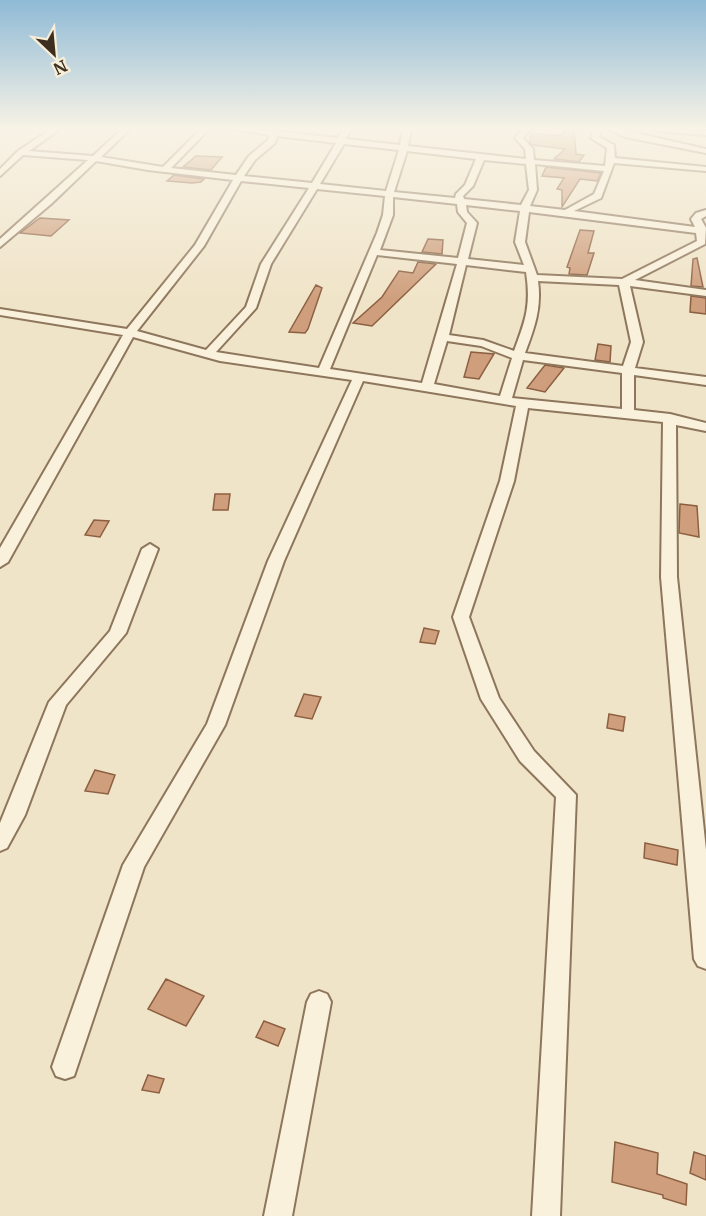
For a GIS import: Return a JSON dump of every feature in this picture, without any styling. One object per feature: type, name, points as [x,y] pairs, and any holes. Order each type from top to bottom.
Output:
[{"type":"street","points":[[0,244],[65,186]]},
{"type":"street","points":[[0,562],[129,333],[199,246],[234,186]]},
{"type":"street","points":[[209,353],[251,308],[266,264],[314,186],[703,230]]},
{"type":"street","points":[[323,372],[388,215],[392,186]]},
{"type":"street","points":[[427,387],[443,337],[472,223],[463,212],[459,196],[469,186]]},
{"type":"street","points":[[532,186],[519,232],[520,242],[532,273],[535,298],[531,321],[518,356],[507,481],[461,617],[490,699],[527,756],[566,795],[546,1216]]},
{"type":"street","points":[[567,213],[572,208],[598,196],[602,186]]},
{"type":"street","points":[[624,282],[704,245],[703,230],[696,219],[699,215],[706,213]]},
{"type":"street","points":[[374,252],[463,261],[532,273],[706,293]]},
{"type":"street","points":[[624,282],[629,314],[635,326],[638,342],[628,371],[628,414]]},
{"type":"street","points":[[0,312],[129,333],[209,353],[323,372],[427,387],[514,403],[670,418],[706,427]]},
{"type":"street","points":[[443,337],[483,343],[518,356],[706,381]]},
{"type":"street","points":[[65,1067],[134,865],[216,725],[276,561],[359,377]]},
{"type":"street","points":[[670,418],[669,577],[706,959]]},
{"type":"street","points":[[0,842],[15,815],[58,702],[118,633],[150,549]]},
{"type":"street","points":[[278,1216],[319,1002]]},
{"type":"building","points":[[559,186],[576,186],[562,207],[562,190],[557,189]]},
{"type":"building","points":[[40,218],[69,220],[51,236],[20,233]]},
{"type":"building","points":[[580,230],[594,231],[588,253],[594,253],[587,275],[569,274],[570,268],[567,267]]},
{"type":"building","points":[[428,239],[443,240],[442,254],[422,252]]},
{"type":"building","points":[[697,258],[703,287],[691,286],[693,259]]},
{"type":"building","points":[[418,262],[436,264],[372,326],[353,323],[382,297],[399,271],[413,273]]},
{"type":"building","points":[[316,285],[322,288],[308,329],[305,333],[289,332]]},
{"type":"building","points":[[691,296],[706,298],[706,314],[690,312]]},
{"type":"building","points":[[598,344],[611,346],[610,362],[595,360]]},
{"type":"building","points":[[471,352],[494,354],[479,379],[464,377]]},
{"type":"building","points":[[545,365],[564,368],[545,392],[527,388]]},
{"type":"building","points":[[215,494],[230,494],[228,510],[213,510]]},
{"type":"building","points":[[680,504],[697,506],[699,537],[679,533]]},
{"type":"building","points":[[94,520],[109,521],[100,537],[85,535]]},
{"type":"building","points":[[424,628],[439,631],[435,644],[420,642]]},
{"type":"building","points":[[304,694],[321,697],[312,719],[295,716]]},
{"type":"building","points":[[609,714],[625,717],[623,731],[607,728]]},
{"type":"building","points":[[95,770],[115,775],[108,794],[85,791]]},
{"type":"building","points":[[645,843],[678,850],[677,865],[644,858]]},
{"type":"building","points":[[166,979],[204,996],[186,1026],[148,1009]]},
{"type":"building","points":[[264,1021],[285,1029],[278,1046],[256,1037]]},
{"type":"building","points":[[148,1075],[164,1079],[159,1093],[142,1090]]},
{"type":"building","points":[[615,1142],[658,1153],[657,1174],[687,1184],[686,1205],[663,1198],[663,1195],[612,1182]]},
{"type":"building","points":[[694,1152],[706,1156],[706,1180],[690,1173]]}]
